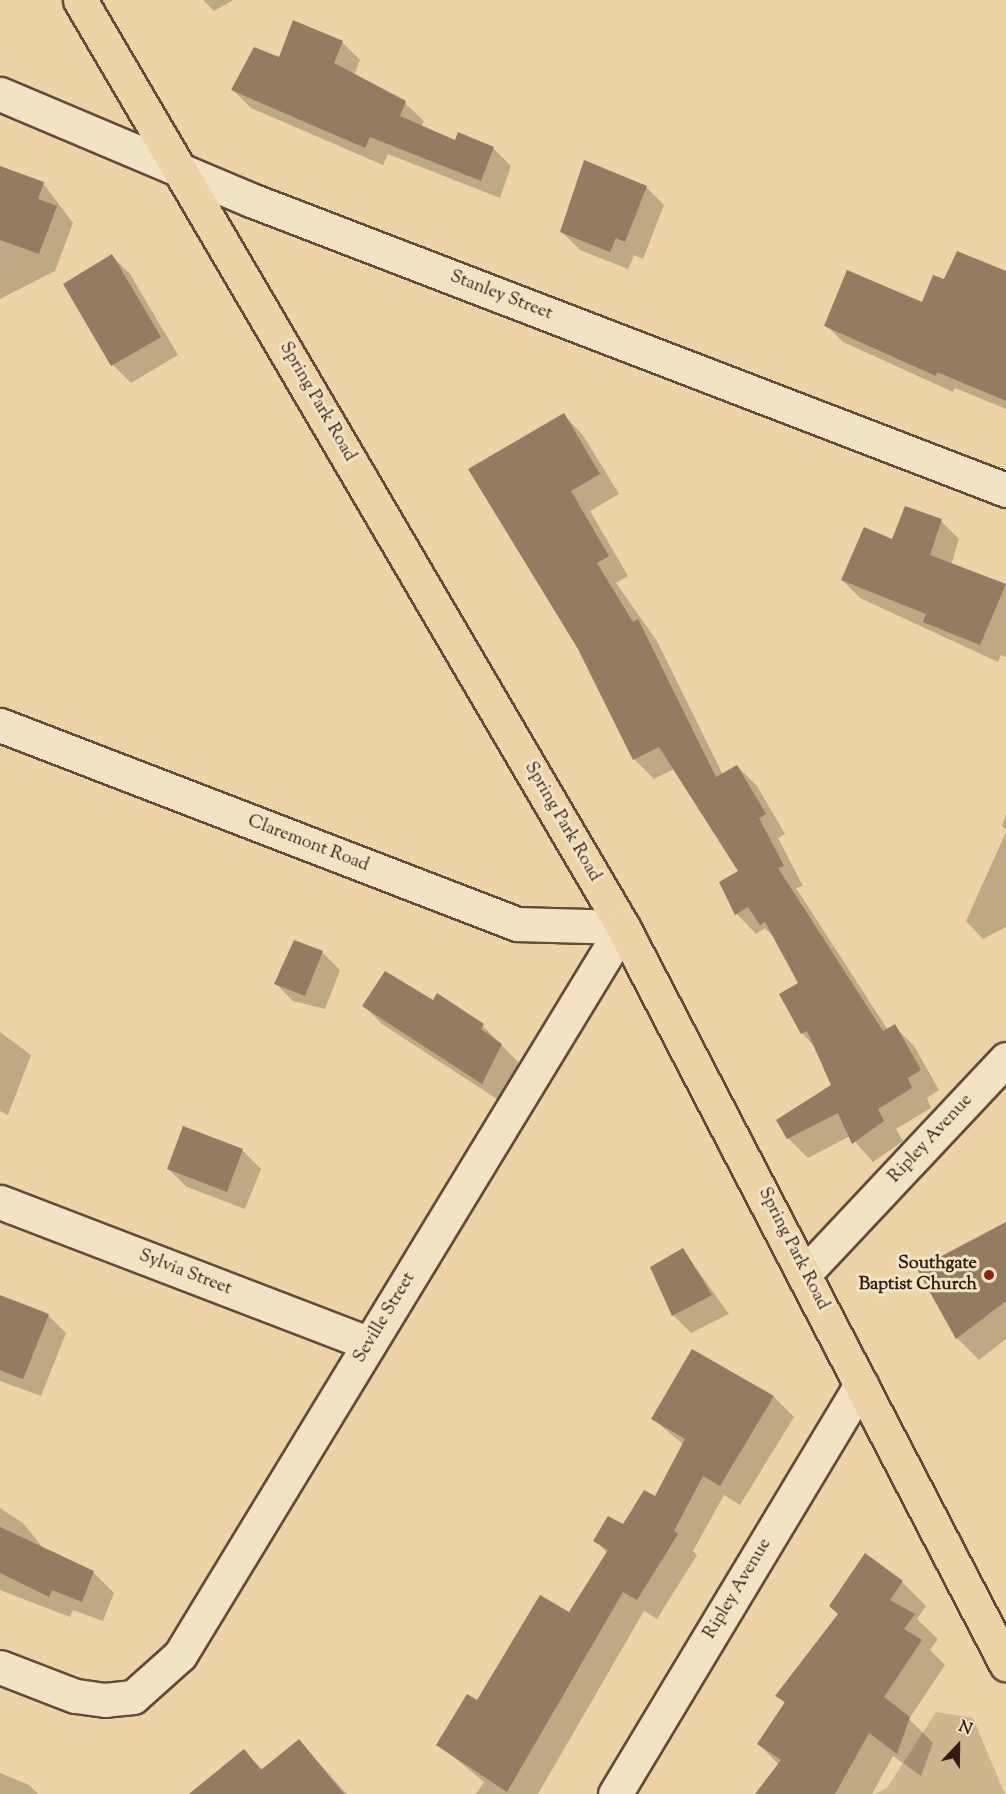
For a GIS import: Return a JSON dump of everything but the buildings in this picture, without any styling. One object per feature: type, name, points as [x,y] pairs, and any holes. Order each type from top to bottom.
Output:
[{"type":"main road","name":"Spring Park Road","points":[[80,0],[180,167],[622,927],[806,1272],[861,1384],[1006,1664]]},
{"type":"street","name":"Stanley Street","points":[[0,94],[180,167],[251,200],[1006,490]]},
{"type":"street","name":"Claremont Road","points":[[0,725],[517,924],[622,927]]},
{"type":"street","name":"Seville Street","points":[[0,1667],[75,1696],[133,1696],[180,1655],[622,927]]},
{"type":"street","name":"Ripley Avenue","points":[[806,1272],[1006,1059]]},
{"type":"street","name":"Sylvia Street","points":[[0,1202],[369,1344]]},
{"type":"street","name":"Ripley Avenue","points":[[615,1794],[861,1384]]},
{"type":"shaded area","points":[[936,1712],[973,1718],[1005,1794],[875,1794],[887,1788]]},
{"type":"place","name":"Southgate Baptist Church","points":[[989,1275]]}]
